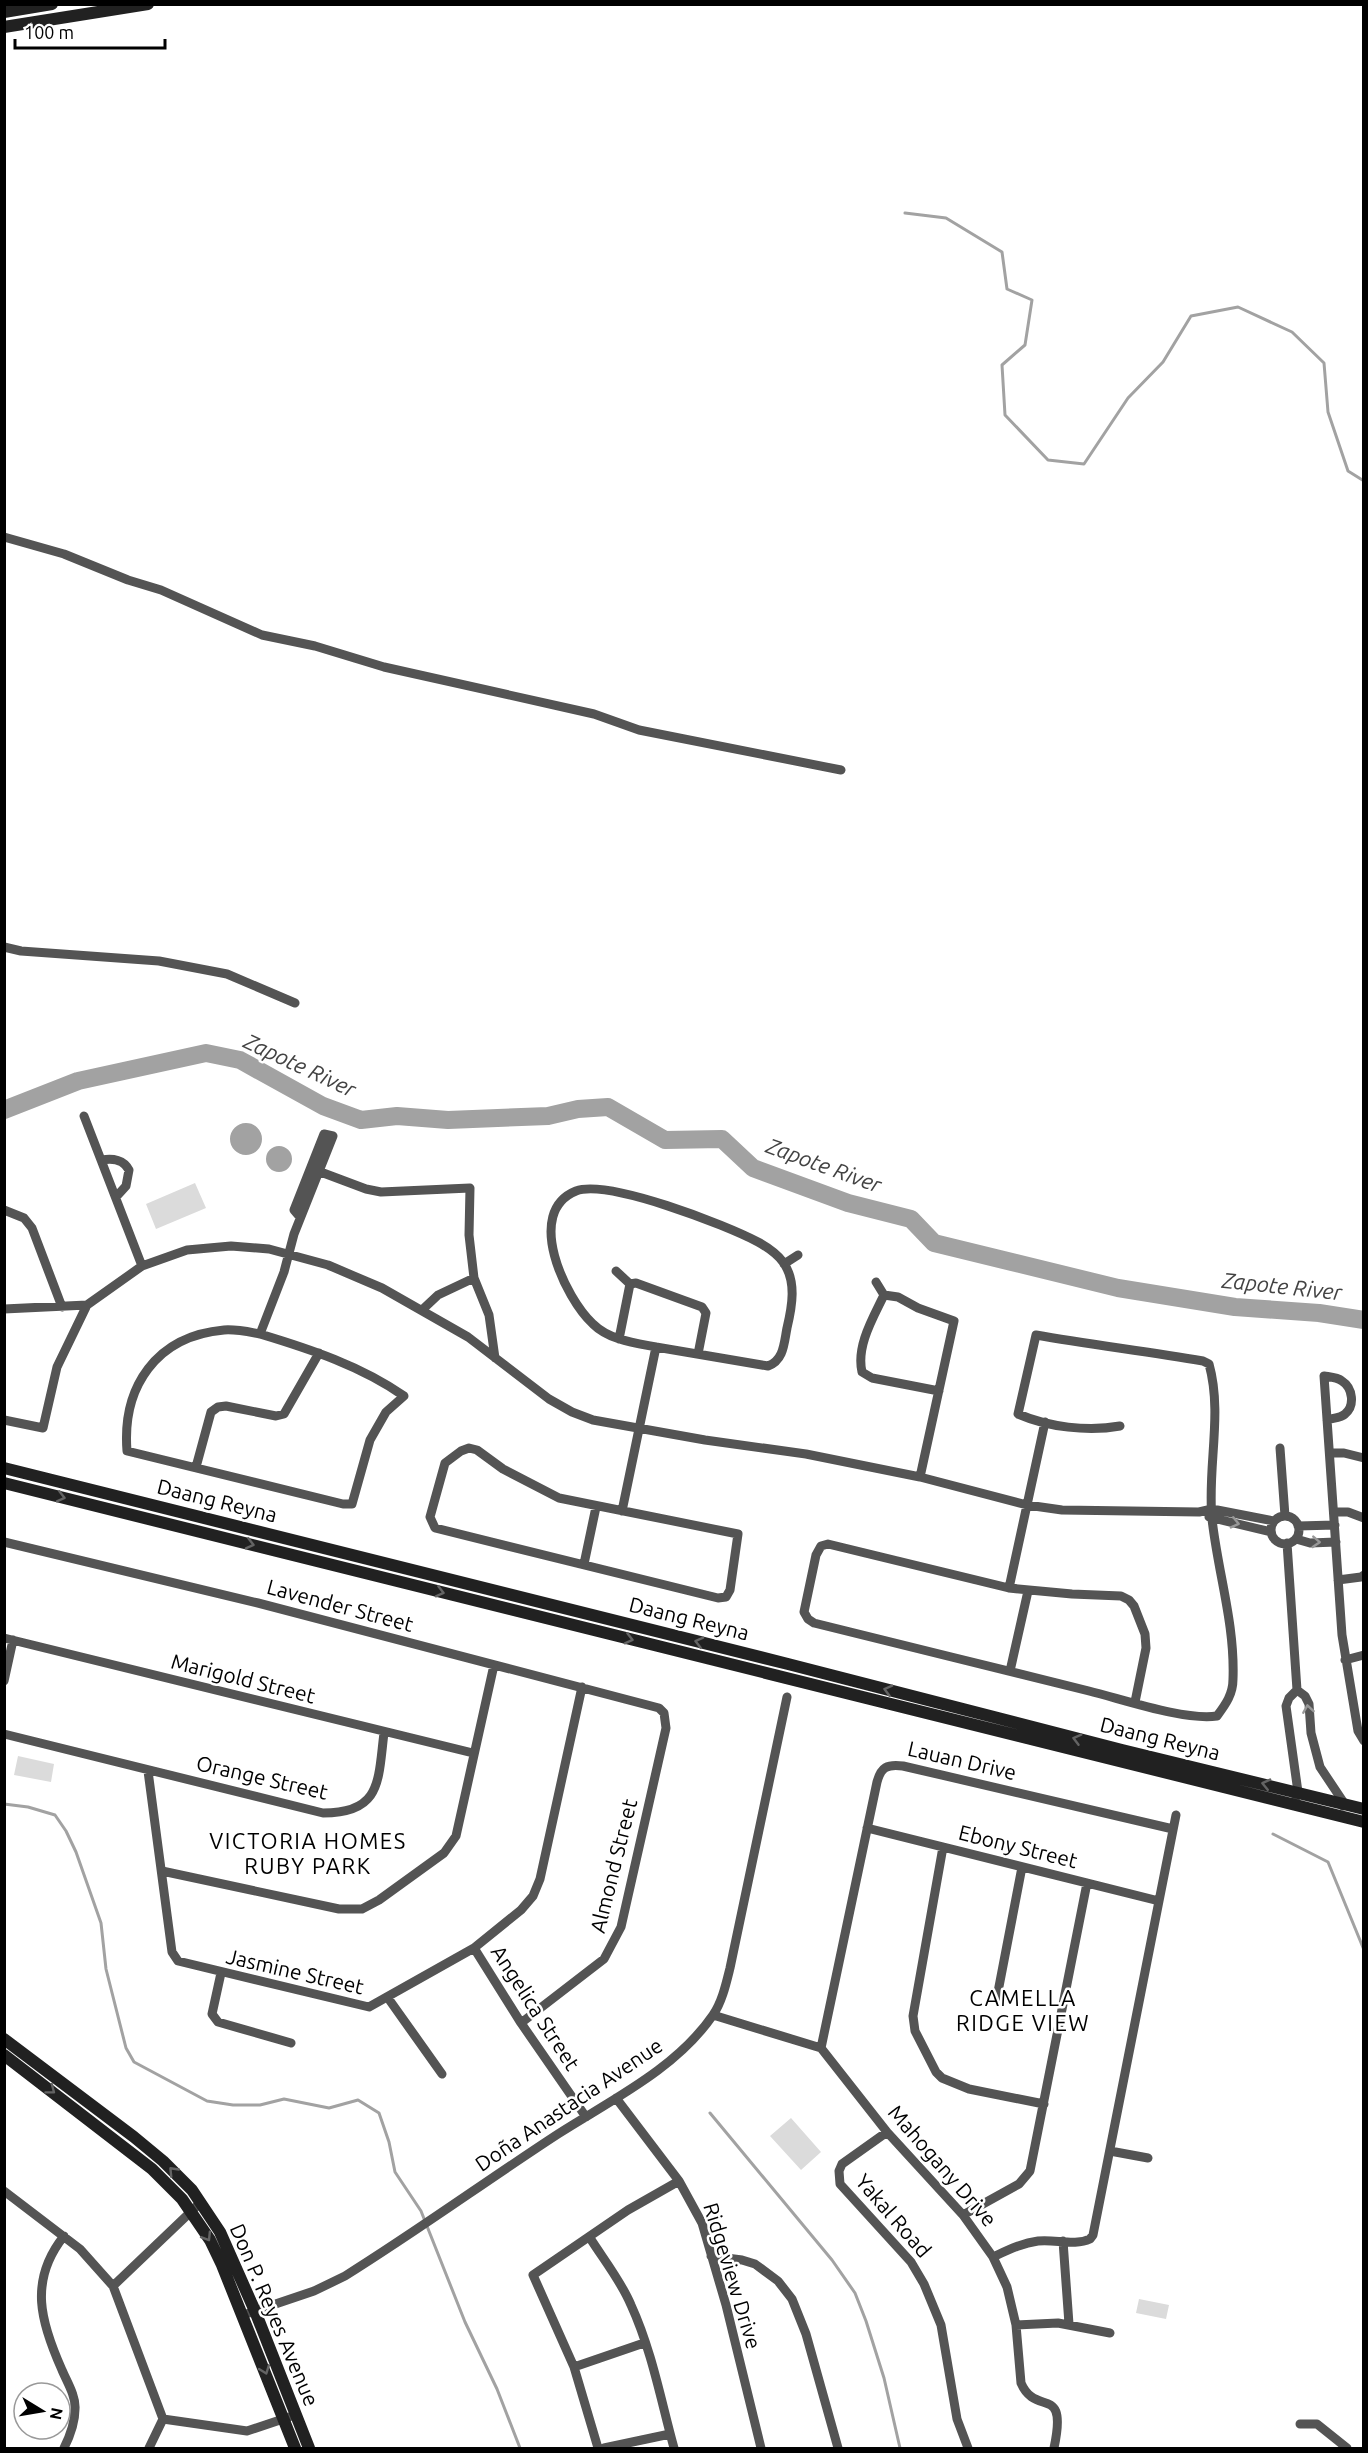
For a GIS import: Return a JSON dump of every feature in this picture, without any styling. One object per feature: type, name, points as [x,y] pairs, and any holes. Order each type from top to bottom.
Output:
[{"type":"main road","points":[[4,12],[52,4]]},
{"type":"main road","points":[[4,27],[148,4]]},
{"type":"main road","name":"Daang Reyna","points":[[4,1468],[1122,1750],[1298,1792],[1343,1809],[1364,1822]]},
{"type":"main road","name":"Daang Reyna","points":[[4,1483],[1295,1805],[1364,1809]]},
{"type":"main road","points":[[785,1678],[788,1664]]},
{"type":"main road","name":"Don P. Reyes Avenue","points":[[4,2039],[156,2155],[192,2190],[220,2232],[290,2417],[296,2448]]},
{"type":"main road","name":"Don P. Reyes Avenue","points":[[4,2055],[136,2154],[182,2199],[210,2240],[250,2313]]},
{"type":"main road","name":"Don P. Reyes Avenue","points":[[290,2417],[309,2448]]},
{"type":"street","points":[[4,537],[64,554],[161,590],[262,635],[315,646],[395,670],[594,714],[639,730],[841,770]]},
{"type":"street","points":[[4,947],[171,963],[227,974],[295,1003]]},
{"type":"street","points":[[84,1116],[142,1266]]},
{"type":"street","points":[[261,1334],[284,1272],[300,1218],[333,1136],[324,1134],[294,1210],[300,1218]]},
{"type":"street","points":[[102,1160],[120,1161],[129,1170],[126,1186],[116,1197]]},
{"type":"street","points":[[318,1171],[366,1189],[381,1192],[470,1188],[469,1235],[474,1278],[489,1315],[495,1358]]},
{"type":"street","points":[[589,1188],[620,1193],[687,1212],[759,1242],[784,1264],[791,1278],[792,1306],[781,1355],[776,1363],[768,1366],[657,1347],[619,1339],[594,1326],[582,1312],[557,1267],[551,1240],[552,1221],[556,1207],[566,1195],[589,1188]]},
{"type":"street","points":[[4,1210],[24,1218],[32,1228],[62,1307]]},
{"type":"street","points":[[4,1420],[43,1428],[57,1368],[87,1305],[142,1266],[177,1253],[207,1247],[253,1247],[288,1253],[350,1273],[422,1310],[468,1337],[549,1399],[572,1412],[593,1420],[806,1454],[920,1477],[1027,1505],[1062,1510],[1199,1512],[1274,1521],[1285,1516],[1293,1519],[1298,1526]]},
{"type":"street","points":[[784,1264],[798,1255]]},
{"type":"street","points":[[616,1270],[630,1284],[644,1285],[702,1307],[706,1313],[698,1354]]},
{"type":"street","points":[[422,1310],[438,1295],[474,1278]]},
{"type":"street","points":[[876,1282],[884,1295]]},
{"type":"street","points":[[619,1339],[630,1284]]},
{"type":"street","points":[[884,1295],[898,1297],[918,1308],[954,1321],[920,1477]]},
{"type":"street","points":[[884,1295],[866,1333],[860,1364],[862,1372],[872,1378],[939,1391]]},
{"type":"street","points":[[4,1309],[87,1305]]},
{"type":"street","points":[[224,1330],[261,1334],[319,1353],[358,1370],[404,1396],[386,1412],[370,1440],[352,1504],[343,1504],[127,1451],[125,1427],[136,1386],[164,1352],[184,1341],[224,1330]]},
{"type":"street","points":[[1120,1426],[1091,1428],[1045,1422],[1018,1414],[1036,1335],[1203,1360],[1209,1364],[1212,1375],[1215,1431],[1212,1454],[1212,1514],[1230,1615],[1233,1690],[1217,1716],[1199,1718],[814,1623],[804,1612],[816,1554],[821,1546],[828,1544],[1009,1588],[1109,1595],[1129,1600],[1134,1606],[1145,1634],[1146,1648],[1135,1702]]},
{"type":"street","points":[[622,1511],[657,1347]]},
{"type":"street","points":[[196,1467],[211,1412],[218,1407],[226,1406],[276,1416],[284,1414],[319,1353]]},
{"type":"street","points":[[1327,1420],[1343,1416],[1348,1412],[1352,1400],[1351,1391],[1344,1382],[1324,1376],[1327,1420],[1331,1453],[1345,1660],[1358,1731],[1364,1741]]},
{"type":"street","points":[[1009,1588],[1045,1422]]},
{"type":"street","points":[[469,1448],[477,1450],[535,1487],[559,1498],[622,1511],[738,1534],[730,1590],[726,1597],[718,1598],[435,1528],[430,1517],[445,1463],[469,1448]]},
{"type":"street","points":[[1280,1448],[1285,1516]]},
{"type":"street","points":[[1331,1453],[1344,1453],[1364,1458]]},
{"type":"street","points":[[584,1564],[596,1507]]},
{"type":"street","points":[[1334,1512],[1348,1512],[1364,1518]]},
{"type":"street","points":[[1212,1514],[1271,1532],[1277,1541],[1336,1542]]},
{"type":"street","points":[[1271,1532],[1274,1521]]},
{"type":"street","points":[[1298,1526],[1335,1525]]},
{"type":"street","points":[[1295,1805],[1298,1792],[1287,1706],[1297,1690],[1291,1541],[1298,1526]]},
{"type":"street","name":"Lavender Street","points":[[4,1542],[268,1606],[652,1705],[664,1713]]},
{"type":"street","points":[[1338,1580],[1364,1575]]},
{"type":"street","points":[[1010,1671],[1028,1591]]},
{"type":"street","points":[[4,1681],[9,1639]]},
{"type":"street","name":"Marigold Street","points":[[9,1639],[384,1733],[473,1753]]},
{"type":"street","points":[[1345,1660],[1364,1655]]},
{"type":"street","points":[[162,1871],[339,1909],[362,1909],[370,1906],[451,1846],[456,1836],[494,1665]]},
{"type":"street","name":"Jasmine Street","points":[[148,1771],[172,1952],[178,1961],[369,2007],[474,1948],[521,1910],[533,1896],[540,1879],[582,1687]]},
{"type":"street","points":[[1297,1690],[1305,1696],[1309,1704],[1311,1733],[1320,1767],[1343,1809]]},
{"type":"street","name":"Doña Anastacia Avenue","points":[[250,2313],[314,2291],[345,2276],[616,2098],[680,2051],[714,2014],[730,1968],[787,1697]]},
{"type":"street","name":"Almond Street","points":[[521,2023],[604,1959],[613,1945],[621,1927],[666,1728],[664,1713]]},
{"type":"street","name":"Orange Street","points":[[148,1771],[323,1813],[340,1813],[366,1803],[374,1791],[378,1779],[384,1733]]},
{"type":"street","points":[[4,1734],[148,1771]]},
{"type":"street","name":"Lauan Drive","points":[[821,2049],[867,1828],[879,1775],[883,1768],[893,1764],[1173,1829]]},
{"type":"street","points":[[993,2257],[1024,2244],[1087,2241],[1093,2235],[1176,1815]]},
{"type":"street","name":"Ebony Street","points":[[867,1828],[1159,1901]]},
{"type":"street","points":[[943,1847],[913,2016],[915,2031],[936,2072],[950,2082],[969,2089],[1044,2104]]},
{"type":"street","points":[[997,1997],[1022,1867]]},
{"type":"street","points":[[963,2215],[1025,2179],[1033,2162],[1087,1883]]},
{"type":"street","name":"Angelica Street","points":[[474,1948],[521,2023],[586,2117]]},
{"type":"street","points":[[221,1973],[213,2018],[228,2027],[291,2043]]},
{"type":"street","points":[[388,1998],[442,2074]]},
{"type":"street","points":[[714,2014],[821,2049]]},
{"type":"street","name":"Mahogany Drive","points":[[821,2049],[887,2132],[963,2215],[993,2257],[1007,2288],[1016,2325],[1021,2383],[1029,2396],[1048,2402],[1057,2412],[1058,2428],[1054,2448]]},
{"type":"street","name":"Ridgeview Drive","points":[[616,2098],[679,2181],[702,2223],[726,2305],[761,2448]]},
{"type":"street","name":"Yakal Road","points":[[887,2132],[842,2164],[839,2170],[840,2184],[911,2262],[924,2284],[940,2325],[957,2419],[968,2448]]},
{"type":"street","points":[[1110,2151],[1148,2158]]},
{"type":"street","points":[[598,2448],[574,2367],[533,2275],[628,2210],[679,2181]]},
{"type":"street","points":[[4,2191],[87,2256],[113,2286],[163,2419],[149,2448]]},
{"type":"street","points":[[113,2286],[200,2203]]},
{"type":"street","points":[[64,2236],[52,2251],[45,2270],[42,2293],[42,2316],[48,2339],[76,2407],[74,2423],[64,2448]]},
{"type":"street","points":[[590,2238],[631,2304],[674,2448]]},
{"type":"street","points":[[1063,2241],[1069,2324]]},
{"type":"street","points":[[711,2256],[755,2264],[778,2281],[792,2300],[806,2334],[838,2448]]},
{"type":"street","points":[[1016,2325],[1069,2324],[1110,2333]]},
{"type":"street","points":[[574,2367],[644,2343]]},
{"type":"street","points":[[163,2419],[247,2431],[290,2417]]},
{"type":"street","points":[[1300,2424],[1317,2424],[1347,2448]]},
{"type":"street","points":[[604,2448],[670,2434]]},
{"type":"shaded area","points":[[246,1123],[258,1127],[262,1139],[258,1151],[246,1155],[234,1151],[230,1139],[234,1127]]},
{"type":"shaded area","points":[[279,1146],[288,1150],[292,1159],[288,1168],[279,1172],[270,1168],[266,1159],[270,1150]]},
{"type":"shaded area","points":[[195,1183],[206,1208],[156,1229],[146,1204]]},
{"type":"shaded area","points":[[18,1756],[54,1764],[51,1782],[14,1775]]},
{"type":"shaded area","points":[[791,2118],[821,2152],[801,2170],[770,2136]]},
{"type":"shaded area","points":[[1139,2299],[1169,2305],[1166,2319],[1136,2313]]},
{"type":"waterway","points":[[905,213],[946,218],[1002,252],[1007,289],[1032,300],[1025,345],[1002,365],[1005,415],[1048,460],[1084,464],[1128,398],[1163,362],[1191,316],[1238,307],[1292,332],[1324,363],[1328,412],[1348,471],[1364,481]]},
{"type":"waterway","name":"Zapote River","points":[[4,1110],[78,1081],[206,1053],[240,1060],[323,1106],[361,1120],[397,1116],[448,1120],[548,1116],[578,1109],[608,1107],[665,1140],[722,1139],[753,1168],[848,1203],[911,1219],[934,1243],[1118,1288],[1235,1307],[1319,1313],[1364,1320]]},
{"type":"waterway","points":[[4,1804],[28,1807],[55,1815],[66,1831],[76,1852],[101,1923],[106,1969],[126,2048],[134,2062],[207,2101],[233,2105],[260,2105],[284,2099],[329,2108],[358,2100],[379,2113],[389,2142],[395,2172],[421,2211],[465,2322],[497,2389],[520,2448]]},
{"type":"waterway","points":[[1273,1834],[1328,1862],[1364,1950]]},
{"type":"waterway","points":[[710,2113],[832,2260],[855,2293],[884,2378],[900,2448]]},
{"type":"district","name":"VICTORIA HOMES RUBY PARK","points":[[308,1854]]},
{"type":"district","name":"CAMELLA RIDGE VIEW","points":[[1023,2010]]}]
